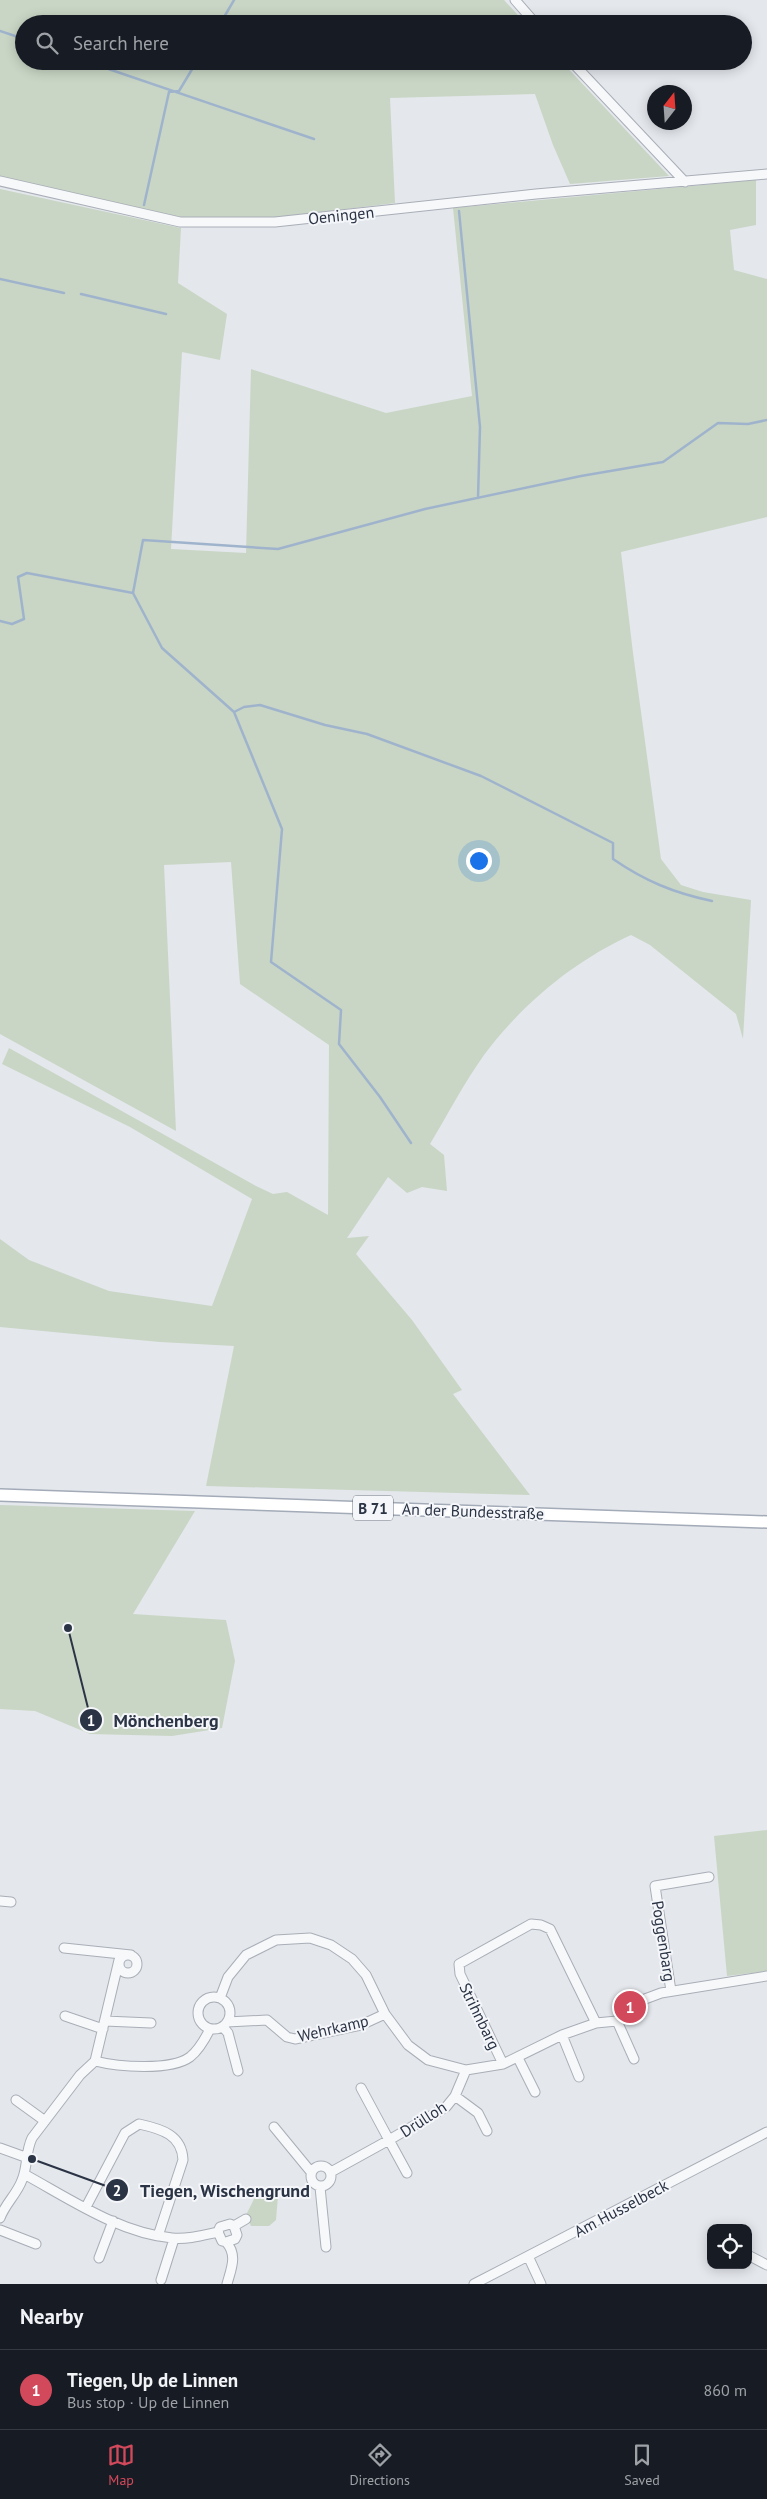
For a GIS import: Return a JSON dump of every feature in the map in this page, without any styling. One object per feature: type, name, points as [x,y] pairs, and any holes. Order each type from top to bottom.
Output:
[{"type":"main road","name":"An der Bundesstraße","points":[[0,1495],[767,1522]]},
{"type":"street","points":[[515,0],[528,15]]},
{"type":"street","points":[[579,70],[685,182]]},
{"type":"street","name":"Oeningen","points":[[0,181],[180,222],[274,222],[536,194],[767,174]]},
{"type":"street","name":"Poggenbarg","points":[[671,1991],[655,1886],[709,1877]]},
{"type":"street","points":[[0,1901],[11,1902]]},
{"type":"street","name":"Strihnbarg","points":[[503,2064],[460,1974],[459,1964],[531,1924],[550,1929],[596,2023]]},
{"type":"street","points":[[220,1998],[232,1972],[246,1955],[276,1940],[310,1938],[331,1945],[352,1958],[366,1975],[385,2014],[408,2044],[428,2060],[466,2070],[503,2064],[562,2035],[596,2023],[617,2021],[645,1999],[671,1991],[767,1976]]},
{"type":"street","points":[[64,1948],[131,1955],[137,1963],[133,1972],[129,1974],[121,1971],[118,1966],[119,1960]]},
{"type":"street","points":[[0,2218],[2,2207],[21,2182],[24,2174],[25,2157],[32,2138],[80,2075],[95,2061],[119,1960],[126,1955],[131,1955]]},
{"type":"street","points":[[210,2029],[202,2024],[199,2019],[199,2008],[208,1998],[220,1998],[228,2005],[230,2011],[225,2024],[238,2071]]},
{"type":"street","name":"Wehrkamp","points":[[225,2024],[267,2020],[287,2037],[295,2039],[360,2025],[385,2014]]},
{"type":"street","points":[[65,2016],[104,2025],[151,2023]]},
{"type":"street","points":[[617,2021],[634,2060]]},
{"type":"street","points":[[95,2061],[132,2066],[177,2063],[196,2052],[210,2029],[225,2024]]},
{"type":"street","points":[[562,2035],[579,2077]]},
{"type":"street","points":[[518,2058],[534,2092]]},
{"type":"street","name":"Drülloh","points":[[331,2172],[446,2107],[455,2096],[466,2070]]},
{"type":"street","name":"Drülloh","points":[[361,2088],[407,2173]]},
{"type":"street","name":"Drülloh","points":[[455,2096],[478,2113],[486,2131]]},
{"type":"street","points":[[16,2100],[45,2121]]},
{"type":"street","points":[[86,2207],[125,2133],[139,2124],[147,2126],[178,2139],[183,2149],[183,2160],[158,2236]]},
{"type":"street","points":[[274,2127],[311,2172],[314,2184],[320,2187],[326,2247]]},
{"type":"street","name":"Am Husselbeck","points":[[474,2284],[767,2132]]},
{"type":"street","points":[[0,2148],[25,2157]]},
{"type":"street","name":"Drülloh","points":[[311,2172],[315,2167],[321,2165],[327,2167],[331,2172],[332,2179],[327,2185],[320,2187]]},
{"type":"street","points":[[24,2174],[113,2221],[158,2236],[174,2239],[218,2232],[224,2224],[234,2226],[246,2219]]},
{"type":"street","points":[[99,2258],[113,2221]]},
{"type":"street","points":[[226,2242],[235,2239],[237,2230],[234,2226]]},
{"type":"street","points":[[0,2230],[36,2244]]},
{"type":"street","points":[[218,2232],[222,2240],[233,2251],[234,2260],[227,2284]]},
{"type":"street","points":[[161,2280],[174,2239]]},
{"type":"street","points":[[528,2256],[541,2284]]},
{"type":"street","points":[[752,2256],[767,2265]]},
{"type":"green space","points":[[0,0],[504,0],[518,15],[15,15],[15,70],[569,70],[669,176],[570,184],[553,145],[535,94],[390,98],[395,203],[273,218],[179,217],[0,177]]},
{"type":"green space","points":[[756,180],[756,225],[730,230],[734,270],[767,279],[767,517],[621,552],[661,859],[681,885],[703,892],[751,900],[743,1039],[736,1014],[650,945],[631,935],[589,958],[550,986],[515,1018],[484,1055],[430,1144],[444,1155],[447,1191],[422,1187],[407,1193],[388,1177],[347,1238],[369,1236],[356,1254],[412,1320],[462,1390],[453,1394],[530,1495],[206,1486],[234,1346],[160,1342],[0,1327],[0,1239],[29,1260],[109,1291],[212,1306],[252,1199],[130,1127],[2,1064],[9,1048],[256,1186],[273,1194],[287,1192],[328,1215],[329,1045],[240,984],[231,862],[164,865],[176,1131],[0,1034],[0,189],[181,228],[178,283],[227,314],[220,360],[182,352],[171,549],[246,553],[251,369],[386,413],[472,396],[453,208]]},
{"type":"green space","points":[[0,1505],[195,1511],[133,1614],[226,1620],[235,1661],[222,1728],[172,1736],[90,1734],[35,1711],[0,1709]]},
{"type":"green space","points":[[767,1830],[767,1971],[727,1976],[714,1836]]},
{"type":"green space","points":[[257,2193],[278,2196],[276,2220],[269,2226],[251,2226],[246,2215]]},
{"type":"waterway","points":[[225,15],[234,0]]},
{"type":"waterway","points":[[0,31],[15,36]]},
{"type":"waterway","points":[[111,70],[314,139]]},
{"type":"waterway","points":[[144,205],[169,92],[179,91],[192,70]]},
{"type":"waterway","points":[[459,211],[480,427],[478,498]]},
{"type":"waterway","points":[[0,279],[64,293]]},
{"type":"waterway","points":[[81,294],[166,314]]},
{"type":"waterway","points":[[411,1143],[380,1097],[339,1044],[341,1010],[271,962],[282,829],[234,712],[162,648],[133,593],[143,540],[278,549],[425,509],[581,476],[663,462],[718,423],[748,424],[767,420]]},
{"type":"waterway","points":[[0,621],[12,624],[24,619],[18,577],[27,573],[133,593]]},
{"type":"waterway","points":[[234,712],[244,707],[260,705],[325,725],[367,734],[481,776],[613,843],[613,859],[648,880],[672,890],[712,901]]},
{"type":"place","name":"Mönchenberg","points":[[68,1628]]},
{"type":"place","name":"Tiegen, Up de Linnen","points":[[630,2007]]},
{"type":"place","name":"Tiegen, Wischengrund","points":[[32,2159]]}]
